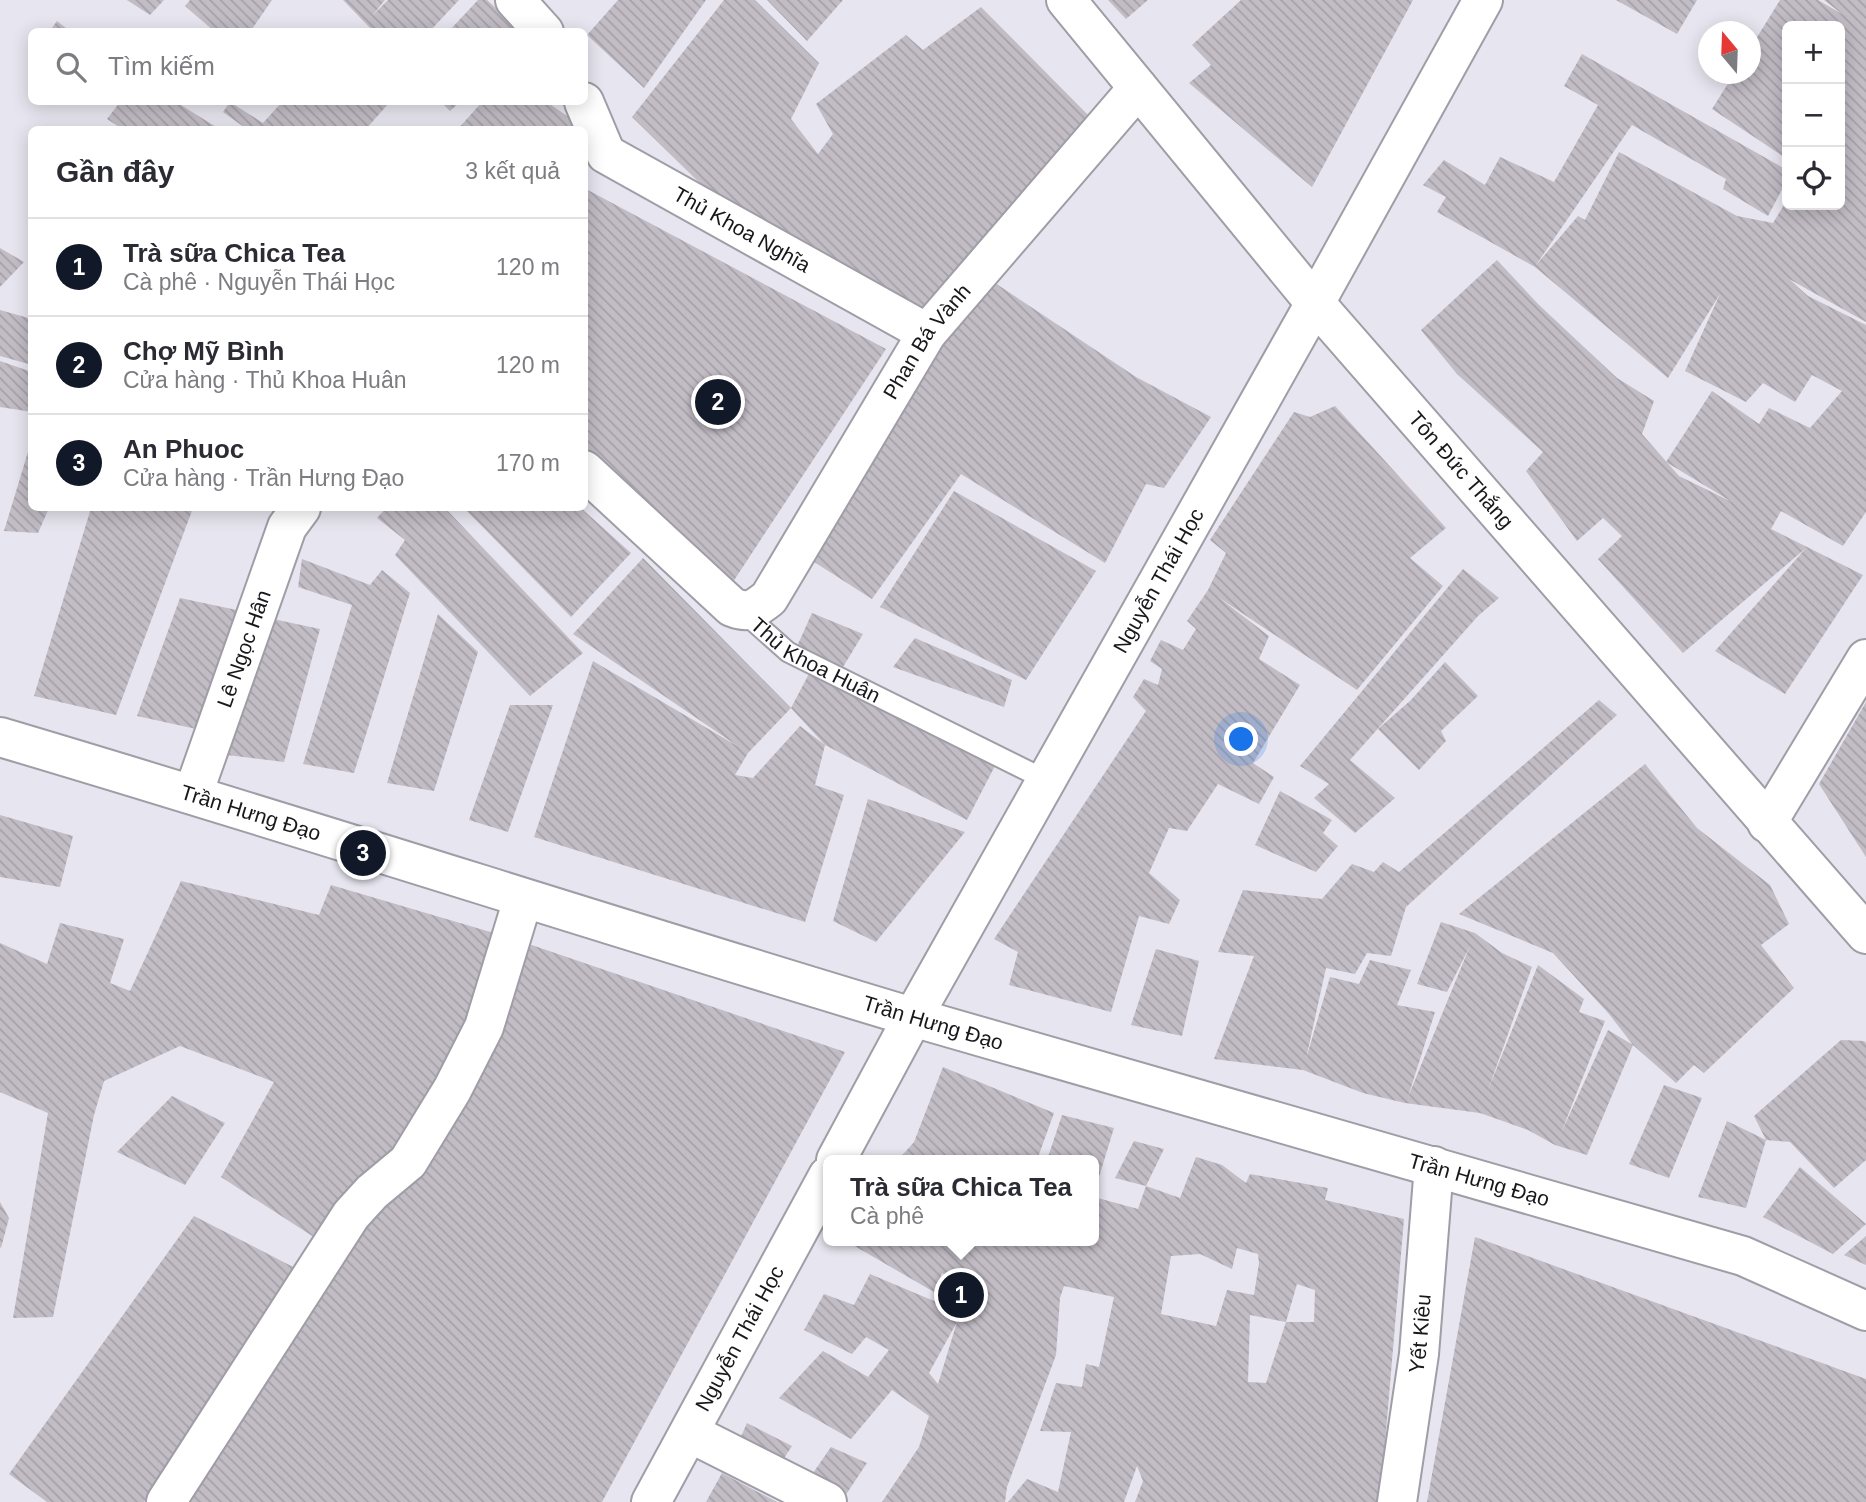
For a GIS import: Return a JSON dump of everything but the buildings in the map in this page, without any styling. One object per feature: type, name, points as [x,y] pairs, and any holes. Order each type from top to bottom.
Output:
[{"type":"main road","points":[[515,0],[540,28]]},
{"type":"main road","name":"Tôn Đức Thắng","points":[[1066,0],[1315,303],[1866,934]]},
{"type":"main road","name":"Nguyễn Thái Học","points":[[839,1155],[913,1017],[1483,0]]},
{"type":"main road","name":"Phan Bá Vành","points":[[743,612],[757,608],[769,598],[927,333],[1138,88]]},
{"type":"main road","name":"Thủ Khoa Nghĩa","points":[[588,123],[606,154],[927,333]]},
{"type":"main road","name":"Thủ Khoa Huân","points":[[588,474],[732,607],[743,612]]},
{"type":"main road","name":"Lê Ngọc Hân","points":[[193,794],[287,527],[299,511]]},
{"type":"main road","points":[[1768,823],[1866,659]]},
{"type":"main road","name":"Trần Hưng Đạo","points":[[0,737],[913,1017],[1743,1256],[1866,1311]]},
{"type":"main road","points":[[166,1502],[351,1215],[372,1192],[408,1163],[452,1090],[484,1027],[523,899]]},
{"type":"main road","name":"Yết Kiêu","points":[[1397,1502],[1419,1354],[1434,1166]]},
{"type":"main road","name":"Nguyễn Thái Học","points":[[651,1502],[823,1185]]},
{"type":"main road","points":[[690,1433],[827,1502]]},
{"type":"lane","name":"Thủ Khoa Huân","points":[[743,612],[789,652],[1046,780]]},
{"type":"place","name":"Chợ Mỹ Bình","points":[[718,402]]},
{"type":"place","name":"An Phuoc","points":[[363,853]]},
{"type":"place","name":"Trà sữa Chica Tea","points":[[961,1295]]}]
